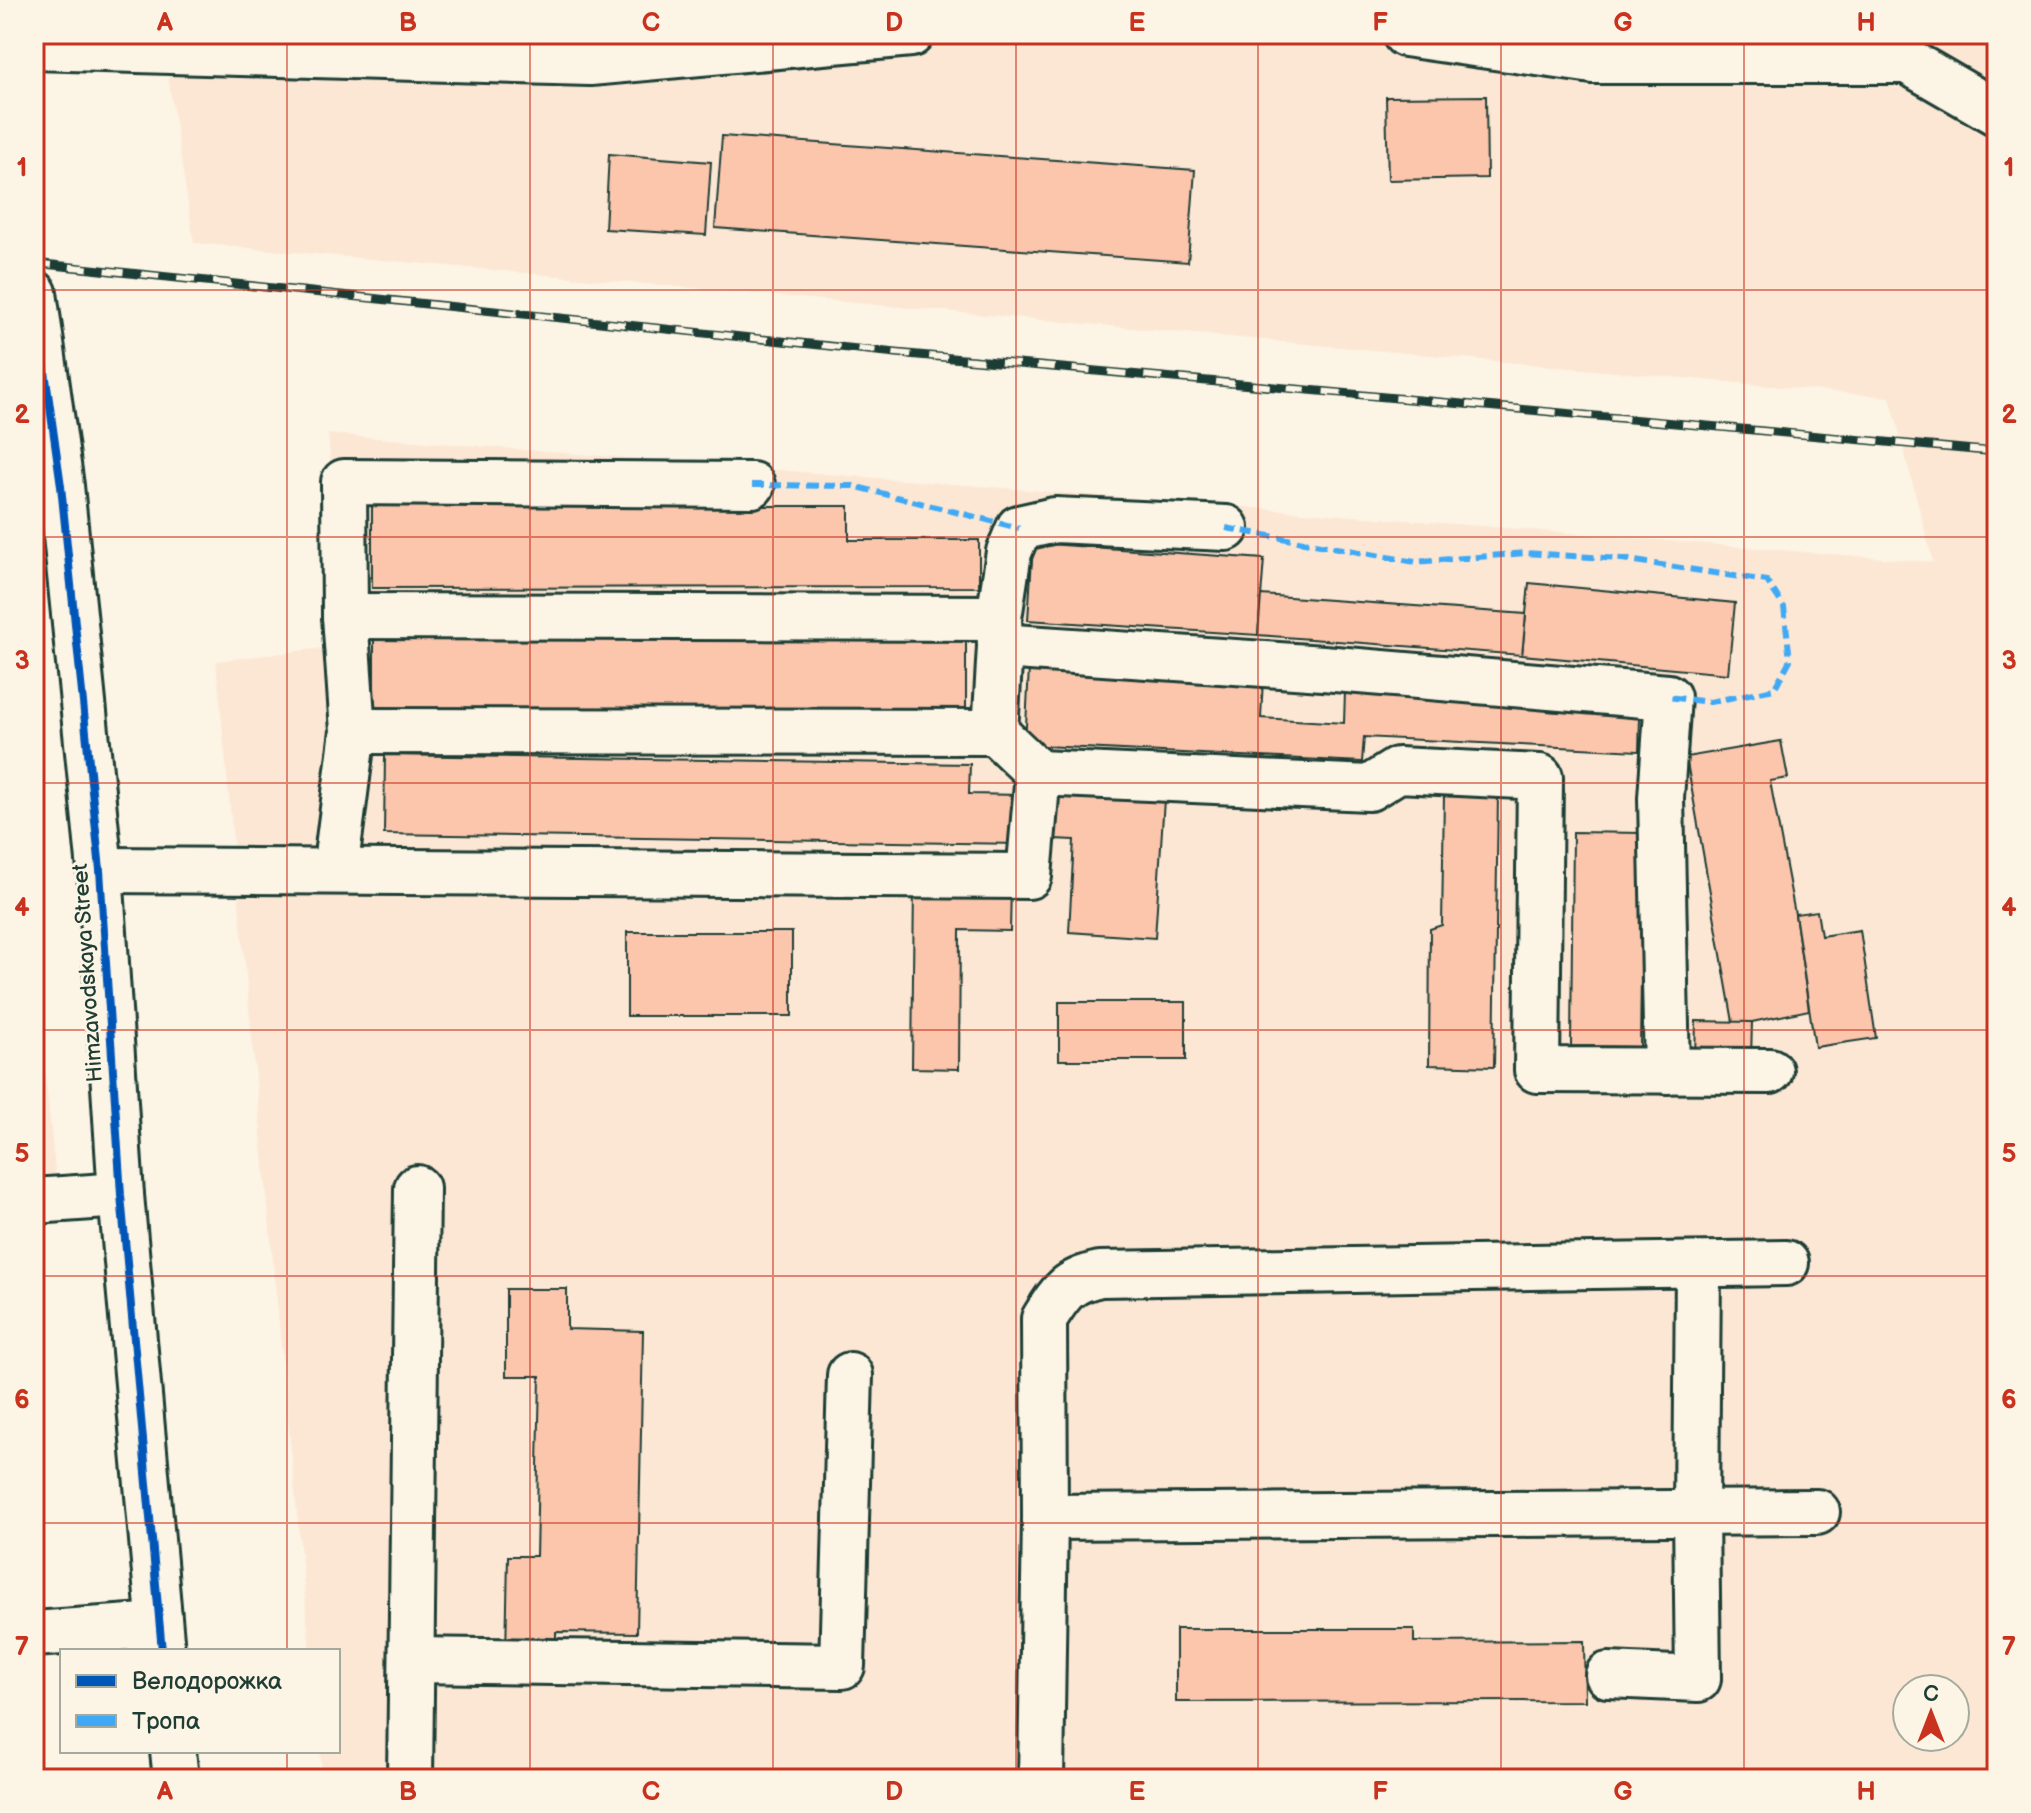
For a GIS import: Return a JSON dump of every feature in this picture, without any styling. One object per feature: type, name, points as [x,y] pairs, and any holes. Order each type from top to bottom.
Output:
[{"type":"street","points":[[34,47],[594,74],[704,43],[911,34]]},
{"type":"street","points":[[1405,34],[1593,61],[1907,61]]},
{"type":"street","points":[[1863,34],[1997,113]]},
{"type":"street","name":"Himzavodskaya Street","points":[[34,293],[48,487],[100,870],[121,1195],[160,1638]]},
{"type":"street","points":[[335,871],[353,731],[345,616],[344,482],[752,485]]},
{"type":"street","points":[[995,732],[1000,632],[1009,552],[1019,528],[1055,520],[1226,528]]},
{"type":"street","points":[[345,616],[1000,632],[1323,668],[1668,697],[1661,798],[1667,1071]]},
{"type":"street","points":[[353,731],[995,732],[1038,773],[1369,788],[1398,770],[1540,777],[1537,1070],[1770,1071]]},
{"type":"street","points":[[100,870],[1029,876],[1038,773]]},
{"type":"street","points":[[410,1779],[417,1188]]},
{"type":"street","points":[[34,1201],[121,1195]]},
{"type":"street","points":[[1041,1779],[1044,1319],[1058,1298],[1077,1279],[1100,1274],[1786,1263]]},
{"type":"street","points":[[1608,1675],[1698,1679],[1698,1266]]},
{"type":"street","points":[[412,1660],[842,1666],[850,1375]]},
{"type":"street","points":[[1045,1517],[1817,1512]]},
{"type":"street","points":[[34,1634],[160,1638]]},
{"type":"street","points":[[173,1753],[176,1779]]},
{"type":"shaded area","points":[[161,34],[1997,34],[1997,1779],[323,1779],[320,1753],[340,1753],[340,1649],[310,1649],[216,661],[347,645],[328,434],[1933,562],[1890,397],[194,243]]},
{"type":"shaded area","points":[[34,962],[59,1209],[34,1208]]},
{"type":"building","points":[[1486,96],[1487,178],[1388,180],[1386,97]]},
{"type":"building","points":[[722,136],[1195,170],[1188,262],[715,228]]},
{"type":"building","points":[[609,154],[711,162],[706,235],[605,229]]},
{"type":"building","points":[[372,506],[849,506],[849,540],[979,540],[979,587],[372,588]]},
{"type":"building","points":[[1033,543],[1264,559],[1258,635],[1028,620]]},
{"type":"building","points":[[1529,583],[1735,603],[1728,674],[1522,655]]},
{"type":"building","points":[[1261,595],[1526,614],[1522,655],[1258,635]]},
{"type":"building","points":[[966,630],[966,709],[374,712],[374,634]]},
{"type":"building","points":[[1029,668],[1263,679],[1261,718],[1344,723],[1345,691],[1548,701],[1547,711],[1640,716],[1639,751],[1364,737],[1362,762],[1025,745]]},
{"type":"building","points":[[1781,741],[1788,778],[1770,781],[1809,1010],[1752,1022],[1733,1022],[1686,757]]},
{"type":"building","points":[[385,755],[970,764],[969,794],[1021,795],[1020,844],[384,834]]},
{"type":"building","points":[[1057,793],[1164,799],[1155,938],[1069,932],[1074,840],[1054,839]]},
{"type":"building","points":[[1444,794],[1498,794],[1494,1067],[1429,1065],[1430,929],[1442,925]]},
{"type":"building","points":[[1573,832],[1643,833],[1640,1047],[1571,1046]]},
{"type":"building","points":[[914,885],[1011,886],[1010,931],[960,930],[959,1069],[912,1068]]},
{"type":"building","points":[[1817,911],[1821,936],[1860,930],[1876,1038],[1815,1047],[1795,914]]},
{"type":"building","points":[[627,932],[792,932],[792,1016],[627,1016]]},
{"type":"building","points":[[1059,1002],[1186,1002],[1186,1060],[1059,1060]]},
{"type":"building","points":[[1696,1021],[1752,1022],[1751,1058],[1695,1057]]},
{"type":"building","points":[[506,1289],[567,1289],[567,1329],[643,1331],[637,1633],[556,1632],[556,1655],[506,1655],[508,1556],[536,1556],[540,1376],[506,1376]]},
{"type":"building","points":[[1176,1629],[1414,1629],[1414,1642],[1584,1641],[1585,1701],[1176,1702]]},
{"type":"railway","points":[[34,263],[896,353],[1997,452]]},
{"type":"marked path","points":[[752,485],[853,486],[1019,528]]},
{"type":"marked path","points":[[1226,528],[1415,562],[1526,553],[1622,559],[1767,581],[1784,607],[1790,660],[1774,689],[1710,702],[1668,697]]},
{"type":"cycle path","points":[[34,293],[61,486],[100,870],[121,1195],[162,1649]]}]
